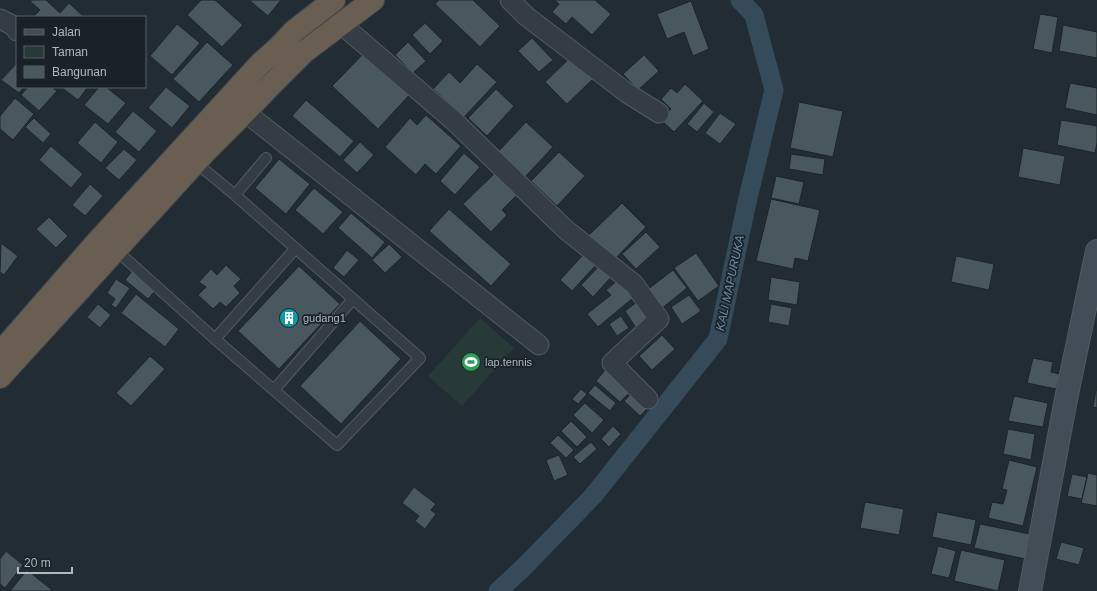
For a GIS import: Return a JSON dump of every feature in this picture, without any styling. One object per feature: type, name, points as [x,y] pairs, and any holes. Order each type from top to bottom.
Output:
[{"type":"highway","points":[[0,377],[116,250],[260,64],[294,31],[334,0]]},
{"type":"highway","points":[[0,353],[97,242],[188,157],[206,151],[304,52],[373,0]]},
{"type":"street","points":[[510,0],[526,16],[627,93],[659,113]]},
{"type":"street","points":[[0,19],[14,26],[16,29]]},
{"type":"street","points":[[341,24],[454,121],[565,229],[634,284],[659,319],[612,364],[648,399]]},
{"type":"street","points":[[245,112],[539,345]]},
{"type":"street","points":[[1030,591],[1066,399],[1096,262]]},
{"type":"lane","points":[[116,250],[215,339],[337,445],[420,358],[235,195],[188,157]]},
{"type":"lane","points":[[235,195],[266,158]]},
{"type":"lane","points":[[215,339],[295,248]]},
{"type":"lane","points":[[274,390],[353,299]]},
{"type":"green space","name":"lap.tennis","points":[[480,318],[514,348],[462,406],[428,376]]},
{"type":"building","points":[[46,0],[60,13],[69,3],[83,16],[34,16],[40,10],[30,1]]},
{"type":"building","points":[[201,0],[215,0],[243,25],[222,47],[187,15]]},
{"type":"building","points":[[249,0],[281,0],[268,16]]},
{"type":"building","points":[[439,0],[473,0],[500,26],[480,47],[435,4]]},
{"type":"building","points":[[554,0],[595,0],[611,14],[592,35],[572,17],[566,24],[552,12],[559,4]]},
{"type":"building","points":[[691,1],[709,49],[693,56],[684,32],[667,39],[657,14]]},
{"type":"building","points":[[1040,14],[1058,17],[1052,53],[1033,49]]},
{"type":"building","points":[[425,23],[443,41],[430,54],[412,35]]},
{"type":"building","points":[[177,24],[200,43],[172,75],[150,56]]},
{"type":"building","points":[[1063,25],[1097,32],[1097,58],[1059,51]]},
{"type":"building","points":[[532,38],[553,60],[539,72],[518,51]]},
{"type":"building","points":[[207,42],[233,65],[199,102],[173,79]]},
{"type":"building","points":[[408,42],[426,61],[413,73],[395,55]]},
{"type":"building","points":[[368,49],[413,91],[378,129],[332,86]]},
{"type":"building","points":[[644,55],[659,71],[638,90],[623,74]]},
{"type":"building","points":[[571,57],[593,79],[567,104],[545,82]]},
{"type":"building","points":[[16,64],[16,88],[23,88],[19,93],[1,80]]},
{"type":"building","points":[[477,64],[497,82],[464,117],[433,89],[449,72],[460,83]]},
{"type":"building","points":[[1070,83],[1097,88],[1097,115],[1065,108]]},
{"type":"building","points":[[685,84],[703,101],[674,132],[660,119],[671,109],[661,99],[671,88],[677,93]]},
{"type":"building","points":[[166,87],[190,106],[172,128],[148,108]]},
{"type":"building","points":[[27,88],[53,88],[57,91],[39,111],[21,95]]},
{"type":"building","points":[[62,88],[87,88],[78,100]]},
{"type":"building","points":[[98,88],[107,88],[126,103],[108,124],[84,105]]},
{"type":"building","points":[[496,89],[514,106],[487,136],[468,118]]},
{"type":"building","points":[[15,98],[34,114],[13,140],[0,129],[0,116]]},
{"type":"building","points":[[306,100],[354,141],[340,157],[292,116]]},
{"type":"building","points":[[799,102],[843,111],[833,157],[790,148]]},
{"type":"building","points":[[704,103],[714,112],[697,132],[687,124]]},
{"type":"building","points":[[133,111],[157,131],[139,152],[115,132]]},
{"type":"building","points":[[720,113],[736,124],[720,144],[705,133]]},
{"type":"building","points":[[426,115],[461,146],[436,174],[425,164],[416,175],[385,147],[410,118],[417,125]]},
{"type":"building","points":[[34,118],[51,134],[43,143],[25,127]]},
{"type":"building","points":[[1061,120],[1097,126],[1097,143],[1095,153],[1057,145]]},
{"type":"building","points":[[95,122],[118,142],[101,163],[77,143]]},
{"type":"building","points":[[526,122],[553,147],[523,179],[496,154]]},
{"type":"building","points":[[360,142],[374,155],[357,173],[343,160]]},
{"type":"building","points":[[51,146],[83,174],[71,188],[39,160]]},
{"type":"building","points":[[1023,148],[1065,156],[1060,185],[1018,177]]},
{"type":"building","points":[[124,149],[137,160],[119,180],[105,168]]},
{"type":"building","points":[[559,152],[585,176],[557,206],[531,181]]},
{"type":"building","points":[[464,153],[480,167],[455,195],[440,181]]},
{"type":"building","points":[[791,154],[825,159],[823,175],[789,169]]},
{"type":"building","points":[[279,159],[310,184],[286,214],[255,188]]},
{"type":"building","points":[[495,173],[517,195],[502,210],[507,215],[491,232],[463,204]]},
{"type":"building","points":[[776,176],[804,182],[799,204],[771,198]]},
{"type":"building","points":[[90,184],[103,196],[85,216],[72,205]]},
{"type":"building","points":[[314,188],[343,212],[323,234],[295,210]]},
{"type":"building","points":[[771,199],[820,210],[808,261],[795,258],[793,269],[756,261]]},
{"type":"building","points":[[622,203],[646,227],[613,261],[588,236]]},
{"type":"building","points":[[449,209],[511,264],[491,286],[429,231]]},
{"type":"building","points":[[351,213],[385,242],[372,258],[338,228]]},
{"type":"building","points":[[49,217],[68,236],[56,248],[36,229]]},
{"type":"building","points":[[646,232],[660,247],[636,269],[622,254]]},
{"type":"building","points":[[1,243],[18,256],[4,275],[0,272]]},
{"type":"building","points":[[389,244],[402,257],[385,273],[372,260]]},
{"type":"building","points":[[347,250],[359,260],[344,277],[333,268]]},
{"type":"building","points":[[696,253],[719,286],[698,301],[674,268]]},
{"type":"building","points":[[583,255],[595,266],[572,291],[560,280]]},
{"type":"building","points":[[956,256],[994,264],[989,290],[951,282]]},
{"type":"building","points":[[226,265],[241,279],[234,286],[240,293],[226,307],[220,302],[213,309],[198,295],[206,287],[199,282],[211,269],[217,275]]},
{"type":"building","points":[[600,265],[612,276],[593,297],[581,285]]},
{"type":"building","name":"gudang1","points":[[299,266],[340,304],[279,369],[238,331]]},
{"type":"building","points":[[673,270],[687,288],[661,309],[647,290]]},
{"type":"building","points":[[132,271],[155,291],[148,299],[125,280]]},
{"type":"building","points":[[771,277],[800,282],[797,305],[768,300]]},
{"type":"building","points":[[116,279],[130,288],[116,308],[111,305],[115,299],[107,293]]},
{"type":"building","points":[[618,280],[633,298],[598,327],[587,314],[611,295],[606,290]]},
{"type":"building","points":[[136,294],[179,329],[165,347],[121,313]]},
{"type":"building","points":[[689,295],[701,311],[682,324],[671,307]]},
{"type":"building","points":[[637,302],[649,319],[636,328],[625,311]]},
{"type":"building","points":[[98,304],[111,315],[100,328],[87,317]]},
{"type":"building","points":[[771,304],[792,308],[789,326],[768,322]]},
{"type":"building","points":[[621,316],[629,328],[617,336],[609,324]]},
{"type":"building","name":"gudang1","points":[[360,321],[401,359],[341,424],[300,386]]},
{"type":"building","points":[[662,335],[675,349],[652,370],[639,356]]},
{"type":"building","points":[[150,356],[165,369],[131,406],[116,393]]},
{"type":"building","points":[[1033,358],[1053,362],[1051,372],[1060,374],[1056,389],[1027,383]]},
{"type":"building","points":[[606,369],[631,391],[620,402],[596,381]]},
{"type":"building","points":[[595,385],[616,403],[610,411],[588,393]]},
{"type":"building","points":[[581,389],[587,394],[578,404],[572,399]]},
{"type":"building","points":[[1097,390],[1097,408],[1093,407]]},
{"type":"building","points":[[632,393],[648,408],[640,416],[624,401]]},
{"type":"building","points":[[1014,396],[1048,403],[1043,427],[1008,421]]},
{"type":"building","points":[[585,403],[604,420],[592,433],[573,415]]},
{"type":"building","points":[[571,421],[587,437],[577,447],[561,431]]},
{"type":"building","points":[[613,426],[621,434],[609,447],[601,439]]},
{"type":"building","points":[[1008,429],[1035,434],[1031,460],[1003,454]]},
{"type":"building","points":[[558,435],[574,450],[566,458],[550,443]]},
{"type":"building","points":[[591,442],[597,449],[580,464],[573,457]]},
{"type":"building","points":[[559,455],[568,475],[554,481],[546,460]]},
{"type":"building","points":[[1009,460],[1037,467],[1023,526],[988,518],[992,502],[1003,504],[1007,490],[1002,489]]},
{"type":"building","points":[[1088,473],[1097,475],[1097,506],[1081,503]]},
{"type":"building","points":[[1072,474],[1087,477],[1082,499],[1067,496]]},
{"type":"building","points":[[414,487],[436,504],[431,510],[436,514],[425,529],[415,521],[419,516],[402,503]]},
{"type":"building","points":[[865,502],[904,509],[899,535],[860,528]]},
{"type":"building","points":[[937,512],[976,520],[971,545],[932,537]]},
{"type":"building","points":[[980,524],[1030,534],[1025,559],[974,548]]},
{"type":"building","points":[[1061,542],[1084,548],[1079,565],[1056,559]]},
{"type":"building","points":[[938,546],[956,551],[949,578],[931,574]]},
{"type":"building","points":[[961,550],[1005,560],[998,591],[954,581]]},
{"type":"building","points":[[6,551],[23,565],[5,588],[0,584],[0,559]]},
{"type":"building","points":[[27,570],[52,590],[10,591]]},
{"type":"waterway","name":"KALI MAPURUKA","points":[[498,591],[524,567],[593,496],[718,339],[747,202],[774,90],[754,15],[740,0]]},
{"type":"place","name":"gudang1","points":[[289,318]]},
{"type":"place","name":"lap.tennis","points":[[471,362]]}]
